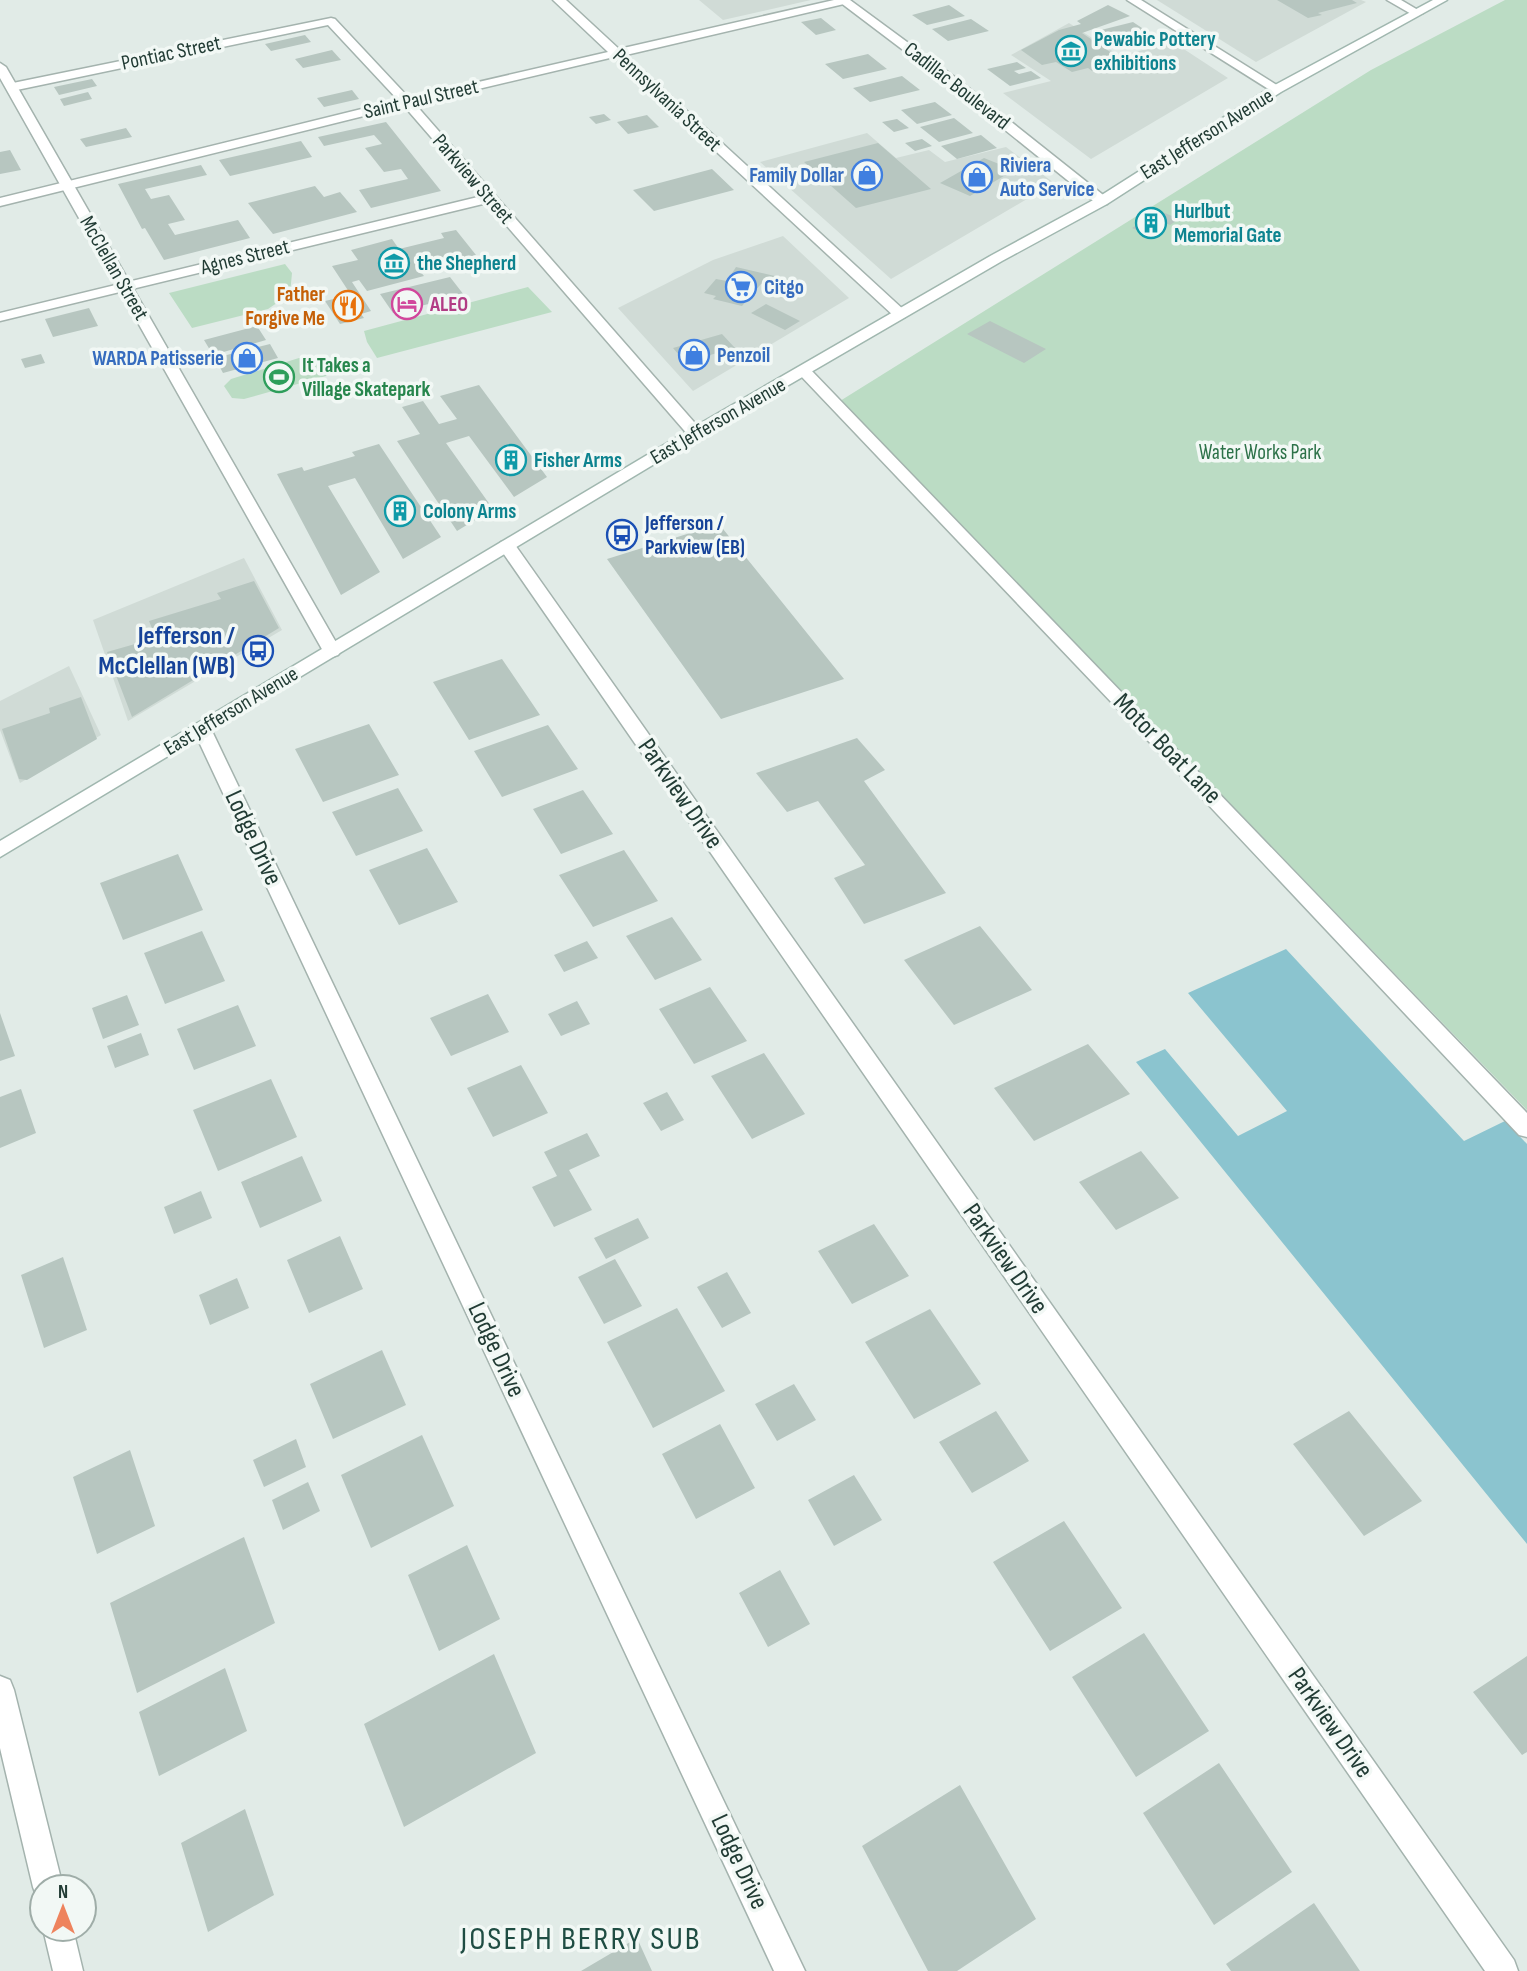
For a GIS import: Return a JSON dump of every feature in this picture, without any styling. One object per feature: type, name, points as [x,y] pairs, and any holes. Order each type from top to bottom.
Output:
[{"type":"street","name":"Pennsylvania Street","points":[[559,0],[900,314]]},
{"type":"street","name":"Saint Paul Street","points":[[0,202],[406,102],[844,0]]},
{"type":"street","name":"Cadillac Boulevard","points":[[844,0],[952,81],[1102,201]]},
{"type":"street","points":[[1133,0],[1278,89]]},
{"type":"street","points":[[1393,0],[1417,13]]},
{"type":"street","name":"East Jefferson Avenue","points":[[1,846],[202,729],[695,433],[1102,201],[1278,89],[1441,0]]},
{"type":"street","name":"Pontiac Street","points":[[12,87],[331,21]]},
{"type":"street","name":"Parkview Street","points":[[331,21],[406,102],[695,433]]},
{"type":"street","name":"McClellan Street","points":[[0,67],[332,651]]},
{"type":"street","name":"Agnes Street","points":[[0,317],[490,198]]},
{"type":"street","name":"Motor Boat Lane","points":[[804,371],[1527,1128]]},
{"type":"street","name":"Parkview Drive","points":[[507,546],[1503,1971]]},
{"type":"street","name":"Lodge Drive","points":[[202,729],[790,1971]]},
{"type":"street","points":[[0,1690],[45,1873]]},
{"type":"street","points":[[61,1943],[68,1971]]},
{"type":"shaded area","points":[[699,0],[811,0],[723,20]]},
{"type":"shaded area","points":[[1157,0],[1361,0],[1366,2],[1256,62]]},
{"type":"shaded area","points":[[1069,23],[1120,56],[1173,42],[1228,78],[1091,159],[1003,93],[1051,81],[1011,55]]},
{"type":"shaded area","points":[[867,133],[896,158],[929,150],[945,162],[1006,147],[1054,183],[891,279],[760,162]]},
{"type":"shaded area","points":[[783,236],[849,298],[693,391],[618,308],[713,260]]},
{"type":"shaded area","points":[[244,558],[282,630],[128,721],[93,620]]},
{"type":"shaded area","points":[[69,666],[101,735],[20,783],[0,730],[0,701]]},
{"type":"green space","name":"Water Works Park","points":[[1505,0],[1527,0],[1527,1110],[840,401],[1371,70]]},
{"type":"green space","points":[[285,264],[292,273],[290,294],[268,309],[192,328],[169,293]]},
{"type":"green space","points":[[528,287],[552,312],[377,358],[367,342],[364,331]]},
{"type":"green space","name":"It Takes a Village Skatepark","points":[[299,358],[337,360],[339,365],[332,367],[326,376],[244,399],[232,398],[224,386],[231,379]]},
{"type":"water","points":[[1286,949],[1464,1141],[1505,1121],[1527,1144],[1527,1544],[1136,1062],[1165,1049],[1238,1136],[1287,1111],[1188,993]]},
{"type":"building","points":[[1277,0],[1352,0],[1357,3],[1308,18]]},
{"type":"building","points":[[949,5],[965,16],[927,25],[912,15]]},
{"type":"building","points":[[1108,5],[1130,16],[1082,33],[1125,62],[1092,71],[1088,68],[1072,72],[1056,62],[1042,65],[1021,50],[1059,30],[1081,24],[1077,21]]},
{"type":"building","points":[[821,18],[836,30],[816,35],[801,22]]},
{"type":"building","points":[[971,19],[989,31],[948,41],[932,29]]},
{"type":"building","points":[[1133,22],[1151,34],[1115,43],[1097,31]]},
{"type":"building","points":[[305,35],[311,42],[271,51],[265,44]]},
{"type":"building","points":[[332,50],[341,60],[303,68],[295,59]]},
{"type":"building","points":[[868,54],[887,69],[843,79],[825,64]]},
{"type":"building","points":[[1017,62],[1026,68],[1014,71],[1019,74],[1031,71],[1041,78],[1010,86],[987,69]]},
{"type":"building","points":[[902,76],[920,90],[870,102],[853,88]]},
{"type":"building","points":[[92,79],[97,86],[59,95],[54,87]]},
{"type":"building","points":[[352,90],[359,99],[324,107],[317,98]]},
{"type":"building","points":[[88,92],[92,99],[64,106],[60,99]]},
{"type":"building","points":[[935,102],[952,115],[917,124],[901,110]]},
{"type":"building","points":[[604,114],[611,120],[596,124],[589,117]]},
{"type":"building","points":[[647,115],[659,127],[628,134],[617,122]]},
{"type":"building","points":[[954,118],[973,133],[939,142],[920,127]]},
{"type":"building","points":[[897,119],[909,128],[894,132],[882,122]]},
{"type":"building","points":[[386,122],[441,191],[371,208],[359,190],[408,179],[401,169],[384,172],[365,148],[382,144],[374,135],[324,146],[318,137]]},
{"type":"building","points":[[126,128],[132,137],[86,147],[80,139]]},
{"type":"building","points":[[981,135],[997,148],[957,159],[941,146]]},
{"type":"building","points":[[922,139],[932,146],[915,151],[905,143]]},
{"type":"building","points":[[301,141],[312,157],[230,176],[219,160]]},
{"type":"building","points":[[878,143],[931,189],[856,208],[804,162]]},
{"type":"building","points":[[10,150],[21,170],[0,174],[0,152]]},
{"type":"building","points":[[984,158],[1014,170],[970,196],[940,183]]},
{"type":"building","points":[[201,165],[207,175],[145,189],[151,199],[169,195],[185,220],[168,224],[175,235],[238,220],[250,238],[164,260],[145,228],[142,229],[118,184]]},
{"type":"building","points":[[712,169],[734,190],[654,211],[633,190]]},
{"type":"building","points":[[315,186],[324,197],[340,192],[357,212],[273,234],[248,203]]},
{"type":"building","name":"Hurlbut Memorial Gate","points":[[1160,211],[1179,219],[1170,225],[1163,222],[1154,228],[1162,231],[1152,237],[1132,228]]},
{"type":"building","name":"the Shepherd","points":[[456,230],[476,255],[418,269],[424,276],[367,291],[359,280],[352,282],[371,311],[361,314],[364,318],[340,324],[325,301],[351,295],[332,266],[358,260],[351,250],[392,239],[399,249],[444,238],[441,233]]},
{"type":"building","points":[[736,267],[779,277],[771,286],[761,284],[742,306],[713,299],[716,296],[704,293],[716,279],[727,281]]},
{"type":"building","name":"ALEO","points":[[450,277],[464,295],[393,313],[380,294]]},
{"type":"building","points":[[766,304],[800,321],[785,330],[751,313]]},
{"type":"building","points":[[89,308],[98,326],[53,337],[45,319]]},
{"type":"building","points":[[990,321],[1046,349],[1024,363],[967,334]]},
{"type":"building","points":[[257,326],[266,340],[213,355],[204,340]]},
{"type":"building","name":"Penzoil","points":[[722,334],[735,348],[685,362],[673,348]]},
{"type":"building","name":"WARDA Patisserie","points":[[270,344],[278,358],[223,373],[215,358]]},
{"type":"building","points":[[41,354],[45,363],[25,368],[21,359]]},
{"type":"building","name":"Fisher Arms","points":[[479,385],[547,477],[514,497],[469,436],[446,443],[493,509],[457,531],[397,441],[420,434],[402,407],[423,401],[439,424],[457,419],[440,396]]},
{"type":"building","name":"Colony Arms","points":[[379,444],[441,537],[403,559],[355,478],[328,486],[380,572],[341,595],[277,474],[302,467],[304,471],[355,456],[352,452]]},
{"type":"building","points":[[719,524],[844,679],[721,719],[607,559]]},
{"type":"building","points":[[254,581],[279,628],[132,717],[107,652],[156,638],[149,621],[221,599],[217,593]]},
{"type":"building","points":[[502,659],[540,715],[469,740],[433,682]]},
{"type":"building","points":[[81,697],[97,739],[27,780],[19,779],[2,729],[50,713],[49,708]]},
{"type":"building","points":[[369,724],[399,775],[323,802],[295,749]]},
{"type":"building","points":[[548,725],[578,769],[502,797],[474,751]]},
{"type":"building","points":[[857,738],[885,770],[864,781],[946,893],[864,924],[834,878],[865,865],[818,801],[787,812],[756,773]]},
{"type":"building","points":[[398,788],[423,831],[356,856],[332,812]]},
{"type":"building","points":[[583,790],[613,834],[561,854],[533,809]]},
{"type":"building","points":[[427,848],[458,902],[399,925],[369,870]]},
{"type":"building","points":[[624,850],[658,901],[593,927],[559,875]]},
{"type":"building","points":[[178,854],[203,910],[123,940],[100,883]]},
{"type":"building","points":[[672,917],[702,960],[655,980],[626,936]]},
{"type":"building","points":[[980,926],[1032,990],[954,1025],[904,960]]},
{"type":"building","points":[[202,931],[225,981],[165,1004],[144,953]]},
{"type":"building","points":[[587,941],[598,958],[564,972],[554,955]]},
{"type":"building","points":[[710,987],[747,1041],[694,1064],[659,1009]]},
{"type":"building","points":[[488,994],[509,1032],[451,1056],[430,1018]]},
{"type":"building","points":[[127,995],[139,1025],[103,1039],[92,1008]]},
{"type":"building","points":[[577,1001],[590,1024],[561,1036],[548,1014]]},
{"type":"building","points":[[238,1005],[256,1046],[194,1070],[177,1029]]},
{"type":"building","points":[[0,1013],[15,1056],[0,1061]]},
{"type":"building","points":[[141,1033],[149,1055],[115,1068],[107,1046]]},
{"type":"building","points":[[1088,1044],[1130,1094],[1034,1141],[994,1088]]},
{"type":"building","points":[[764,1053],[805,1114],[752,1139],[711,1076]]},
{"type":"building","points":[[521,1065],[548,1113],[493,1137],[467,1088]]},
{"type":"building","points":[[271,1079],[297,1137],[218,1171],[193,1110]]},
{"type":"building","points":[[21,1089],[36,1133],[0,1148],[0,1097]]},
{"type":"building","points":[[667,1092],[684,1120],[661,1131],[643,1103]]},
{"type":"building","points":[[587,1133],[600,1156],[569,1170],[592,1210],[554,1227],[532,1187],[557,1176],[544,1152]]},
{"type":"building","points":[[1141,1151],[1179,1198],[1116,1230],[1079,1182]]},
{"type":"building","points":[[302,1156],[322,1201],[260,1228],[241,1182]]},
{"type":"building","points":[[201,1191],[212,1218],[174,1234],[164,1207]]},
{"type":"building","points":[[638,1218],[649,1238],[606,1259],[594,1238]]},
{"type":"building","points":[[874,1224],[909,1276],[852,1304],[818,1251]]},
{"type":"building","points":[[340,1236],[363,1289],[309,1313],[287,1260]]},
{"type":"building","points":[[63,1257],[87,1330],[44,1348],[21,1275]]},
{"type":"building","points":[[615,1259],[642,1306],[604,1324],[578,1277]]},
{"type":"building","points":[[727,1272],[751,1313],[722,1328],[697,1287]]},
{"type":"building","points":[[237,1278],[249,1308],[210,1325],[199,1295]]},
{"type":"building","points":[[677,1308],[725,1391],[653,1428],[607,1342]]},
{"type":"building","points":[[930,1309],[981,1384],[914,1419],[865,1342]]},
{"type":"building","points":[[382,1350],[406,1405],[333,1439],[310,1384]]},
{"type":"building","points":[[794,1384],[816,1420],[777,1441],[755,1404]]},
{"type":"building","points":[[996,1411],[1029,1461],[972,1493],[939,1442]]},
{"type":"building","points":[[1349,1411],[1422,1501],[1364,1536],[1293,1444]]},
{"type":"building","points":[[720,1424],[755,1488],[696,1519],[662,1454]]},
{"type":"building","points":[[422,1435],[454,1506],[371,1548],[341,1475]]},
{"type":"building","points":[[296,1439],[306,1467],[264,1487],[253,1460]]},
{"type":"building","points":[[130,1450],[155,1526],[97,1554],[73,1477]]},
{"type":"building","points":[[854,1475],[882,1520],[834,1546],[808,1500]]},
{"type":"building","points":[[308,1482],[320,1511],[283,1530],[272,1500]]},
{"type":"building","points":[[1064,1521],[1122,1608],[1050,1651],[993,1562]]},
{"type":"building","points":[[244,1537],[275,1623],[137,1693],[110,1603]]},
{"type":"building","points":[[467,1545],[500,1619],[439,1651],[408,1575]]},
{"type":"building","points":[[780,1570],[810,1624],[768,1647],[739,1593]]},
{"type":"building","points":[[1144,1633],[1209,1731],[1136,1777],[1072,1677]]},
{"type":"building","points":[[494,1654],[536,1753],[404,1827],[364,1724]]},
{"type":"building","points":[[1527,1656],[1527,1752],[1522,1755],[1473,1692]]},
{"type":"building","points":[[225,1668],[247,1731],[159,1776],[139,1712]]},
{"type":"building","points":[[1219,1763],[1292,1872],[1214,1925],[1143,1813]]},
{"type":"building","points":[[960,1785],[1036,1919],[957,1971],[928,1971],[862,1846]]},
{"type":"building","points":[[245,1809],[274,1895],[208,1932],[181,1843]]},
{"type":"building","points":[[1314,1903],[1360,1971],[1231,1971],[1226,1964]]},
{"type":"building","points":[[637,1938],[652,1971],[581,1971]]},
{"type":"place","name":"Pewabic Pottery exhibitions","points":[[1071,51]]},
{"type":"place","name":"Family Dollar","points":[[867,175]]},
{"type":"place","name":"Riviera Auto Service","points":[[977,177]]},
{"type":"place","name":"Hurlbut Memorial Gate","points":[[1151,223]]},
{"type":"place","name":"the Shepherd","points":[[394,263]]},
{"type":"place","name":"Citgo","points":[[741,287]]},
{"type":"place","name":"ALEO","points":[[407,304]]},
{"type":"place","name":"Father Forgive Me","points":[[348,306]]},
{"type":"place","name":"Penzoil","points":[[694,355]]},
{"type":"place","name":"WARDA Patisserie","points":[[247,358]]},
{"type":"place","name":"It Takes a Village Skatepark","points":[[279,377]]},
{"type":"place","name":"Fisher Arms","points":[[511,460]]},
{"type":"place","name":"Colony Arms","points":[[400,511]]},
{"type":"place","name":"Jefferson / Parkview (EB)","points":[[622,535]]},
{"type":"place","name":"Jefferson / McClellan (WB)","points":[[258,651]]},
{"type":"district","name":"JOSEPH BERRY SUB","points":[[581,1939]]}]
